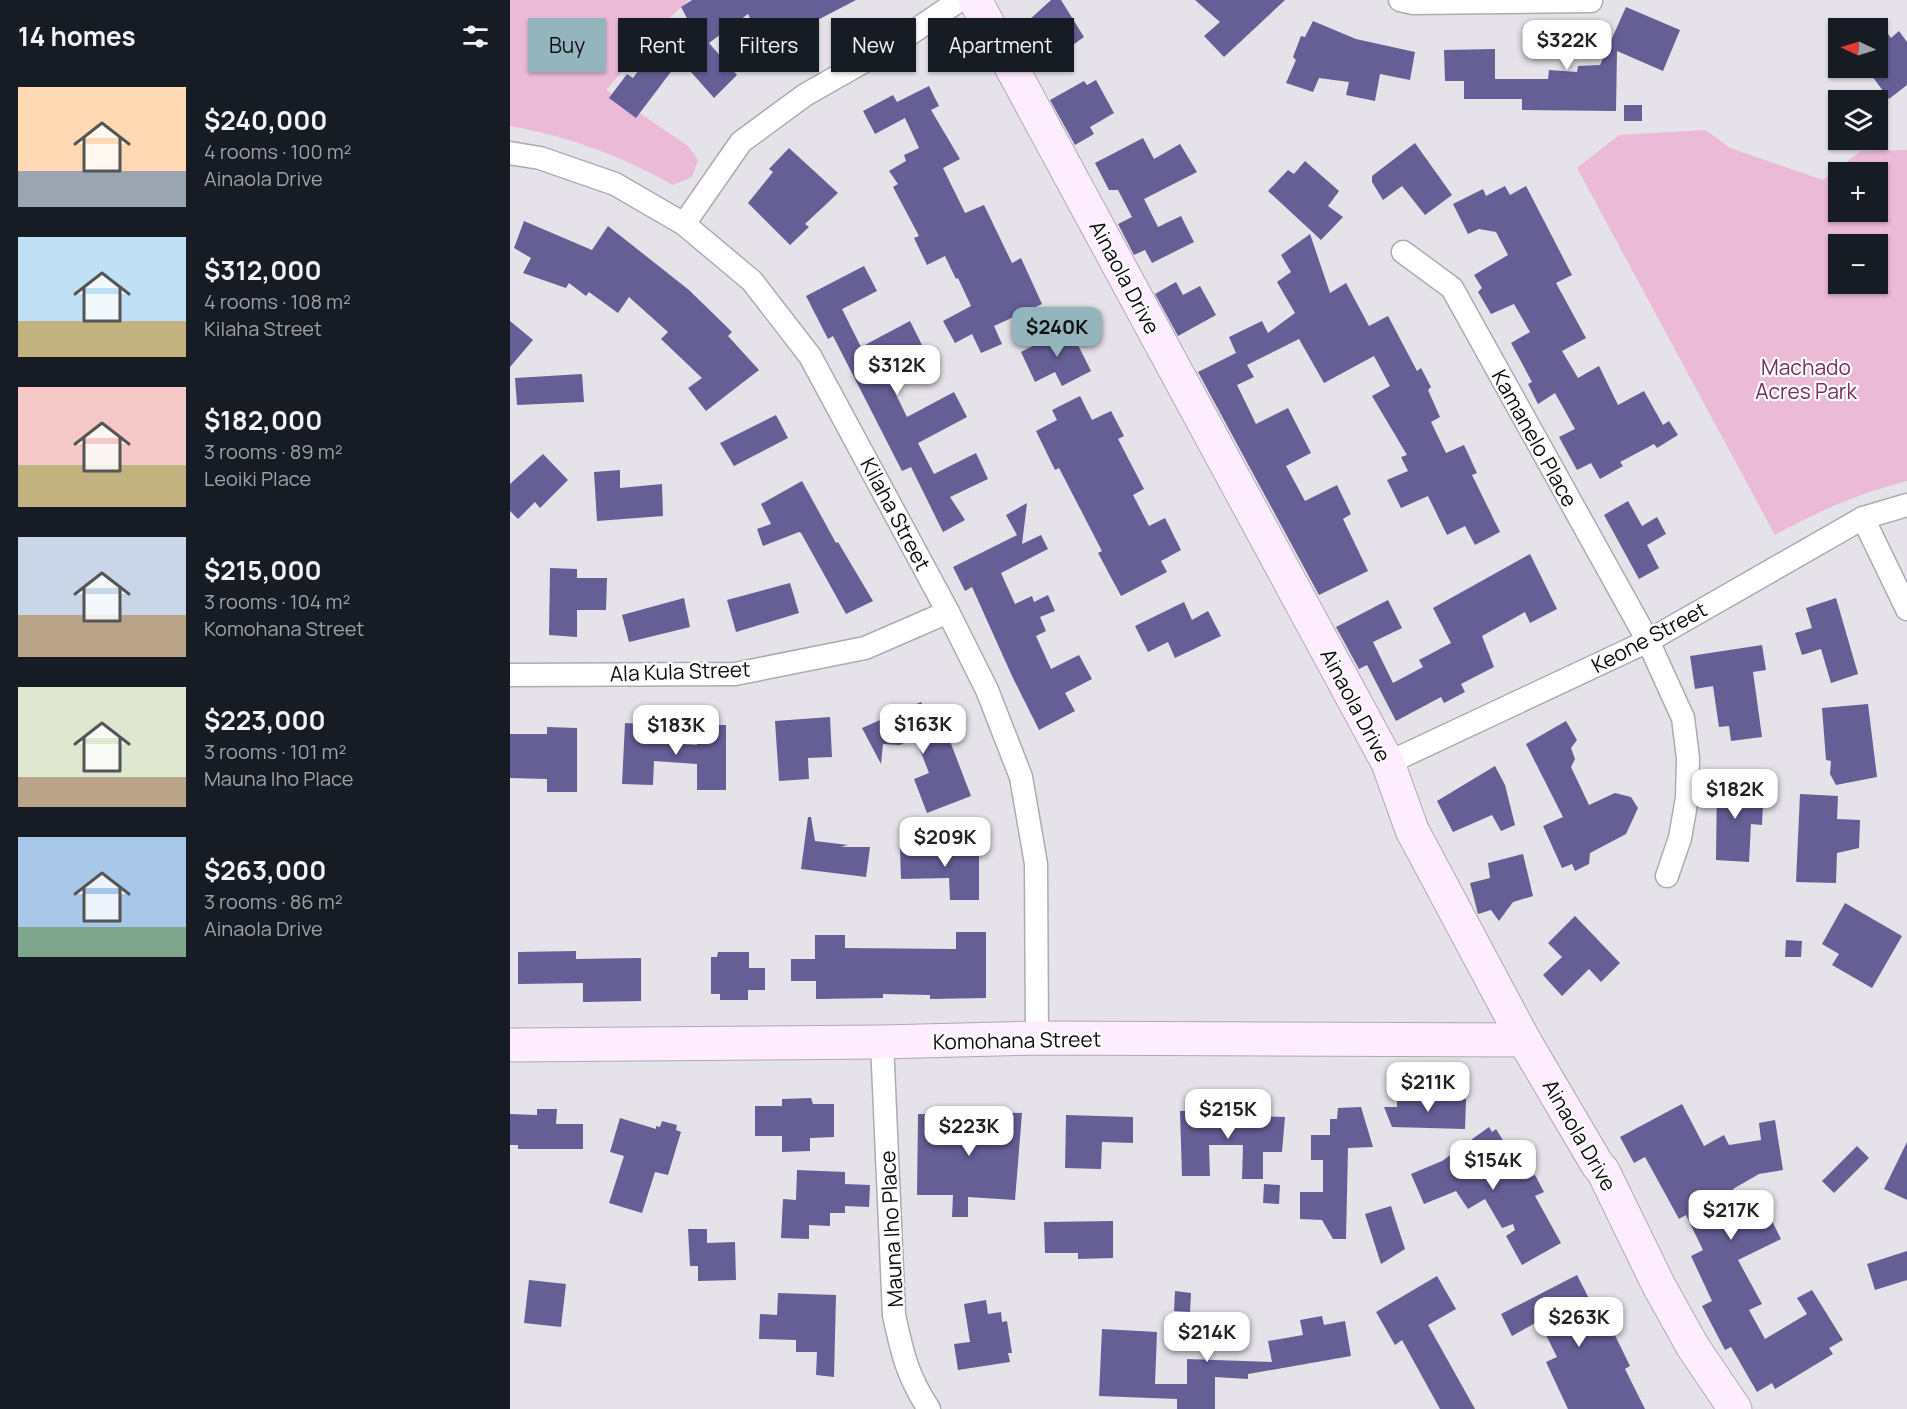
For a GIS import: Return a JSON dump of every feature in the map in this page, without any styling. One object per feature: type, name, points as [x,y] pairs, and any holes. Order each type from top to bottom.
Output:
[{"type":"street","points":[[684,224],[741,142],[805,95],[898,42],[960,0]]},
{"type":"street","name":"Ainaola Drive","points":[[975,0],[1388,763],[1412,830],[1524,1040],[1603,1171],[1659,1286],[1693,1347],[1735,1409]]},
{"type":"street","points":[[1400,0],[1413,3],[1591,2]]},
{"type":"street","name":"Kilaha Street","points":[[510,153],[540,158],[615,184],[684,224],[752,280],[810,356],[948,612],[987,690],[1021,777],[1036,864],[1037,1038]]},
{"type":"street","name":"Kamanelo Place","points":[[1403,252],[1452,288],[1648,641],[1683,718],[1688,758],[1687,798],[1680,838],[1666,876]]},
{"type":"street","name":"Keone Street","points":[[1388,763],[1648,641],[1863,518],[1907,505]]},
{"type":"street","points":[[1863,518],[1907,609]]},
{"type":"street","name":"Ala Kula Street","points":[[510,675],[735,674],[865,648],[948,612]]},
{"type":"street","name":"Komohana Street","points":[[510,1045],[882,1042],[1037,1038],[1524,1040]]},
{"type":"street","name":"Mauna Iho Place","points":[[882,1042],[894,1315],[901,1350],[914,1386],[929,1409]]},
{"type":"green space","points":[[510,0],[689,0],[669,18],[618,18],[618,72],[622,72],[606,90],[688,146],[698,160],[692,177],[673,185],[594,148],[553,135],[510,126]]},
{"type":"green space","name":"Machado Acres Park","points":[[1706,130],[1730,148],[1823,180],[1828,176],[1828,222],[1888,222],[1888,162],[1847,162],[1861,151],[1907,150],[1907,481],[1871,491],[1839,504],[1775,535],[1577,168],[1619,135]]},
{"type":"building","points":[[692,0],[856,0],[819,19],[750,18],[748,14],[743,18],[719,18],[719,36],[709,43],[719,54],[719,72],[734,72],[737,75],[714,98],[691,72],[707,72],[707,18],[687,18],[681,7]]},
{"type":"building","points":[[1051,0],[1061,0],[1072,18],[1031,18]]},
{"type":"building","points":[[1195,0],[1285,0],[1224,57],[1204,36],[1220,22]]},
{"type":"building","points":[[1626,7],[1680,30],[1663,71],[1617,51],[1616,111],[1522,110],[1522,99],[1464,99],[1464,81],[1445,81],[1444,50],[1495,49],[1495,79],[1548,79],[1549,70],[1577,72],[1578,66],[1600,65]]},
{"type":"building","points":[[1074,21],[1084,37],[1074,44]]},
{"type":"building","points":[[1313,21],[1356,39],[1415,52],[1410,80],[1380,74],[1375,101],[1346,95],[1349,82],[1319,78],[1313,92],[1286,83],[1296,60],[1293,57],[1301,36],[1305,37]]},
{"type":"building","points":[[1899,31],[1907,42],[1907,85],[1889,99],[1888,90],[1882,90],[1873,78],[1888,78],[1888,34],[1891,38]]},
{"type":"building","points":[[637,72],[671,72],[636,118],[609,98],[627,74],[633,78]]},
{"type":"building","points":[[1096,80],[1114,113],[1090,127],[1094,134],[1075,145],[1050,100],[1084,81],[1087,85]]},
{"type":"building","points":[[929,86],[939,106],[931,110],[960,159],[943,168],[965,213],[984,205],[1012,263],[1021,258],[1042,304],[994,326],[1002,344],[981,353],[972,334],[955,343],[943,321],[971,306],[945,256],[927,265],[914,238],[919,236],[893,187],[898,184],[889,171],[906,161],[904,155],[919,148],[905,118],[875,134],[863,111],[893,95],[897,102]]},
{"type":"building","points":[[1624,105],[1642,105],[1642,121],[1624,121]]},
{"type":"building","points":[[1143,138],[1154,159],[1180,144],[1197,172],[1144,199],[1158,227],[1181,216],[1194,242],[1152,263],[1145,250],[1134,255],[1118,224],[1132,217],[1118,190],[1109,190],[1095,163]]},
{"type":"building","points":[[1415,143],[1452,195],[1425,215],[1402,186],[1383,200],[1372,182],[1372,176]]},
{"type":"building","points":[[789,148],[838,193],[805,224],[809,227],[790,245],[748,203],[773,172],[769,169]]},
{"type":"building","points":[[1305,161],[1339,191],[1328,206],[1343,217],[1321,240],[1268,191],[1288,170],[1294,174]]},
{"type":"building","points":[[1505,186],[1510,195],[1526,186],[1572,275],[1556,283],[1586,338],[1562,351],[1578,378],[1599,366],[1618,405],[1644,391],[1663,425],[1669,421],[1678,435],[1657,448],[1654,444],[1620,462],[1623,466],[1600,479],[1591,463],[1577,470],[1559,437],[1575,429],[1555,393],[1538,404],[1528,384],[1532,382],[1511,343],[1530,332],[1514,304],[1491,314],[1478,292],[1482,288],[1474,275],[1508,255],[1496,232],[1479,229],[1468,234],[1453,204],[1483,189],[1486,196]]},
{"type":"building","points":[[524,221],[592,250],[608,226],[689,290],[732,332],[728,336],[759,370],[706,411],[688,388],[702,378],[661,339],[668,332],[629,297],[618,313],[589,292],[586,296],[569,283],[566,288],[523,273],[531,258],[514,248]]},
{"type":"building","points":[[1310,234],[1330,293],[1346,283],[1369,326],[1388,316],[1417,371],[1421,368],[1431,387],[1428,390],[1440,417],[1431,422],[1446,453],[1464,445],[1477,473],[1472,475],[1500,532],[1475,545],[1465,526],[1447,535],[1428,496],[1401,508],[1387,480],[1408,471],[1401,457],[1407,455],[1372,396],[1390,386],[1374,356],[1324,383],[1299,339],[1247,365],[1254,377],[1237,385],[1256,424],[1288,408],[1311,453],[1286,466],[1305,501],[1337,485],[1351,514],[1343,519],[1368,571],[1319,595],[1198,372],[1236,353],[1229,337],[1262,321],[1268,333],[1295,313],[1277,282],[1291,272],[1281,255]]},
{"type":"building","points":[[864,266],[877,291],[842,309],[861,347],[910,321],[922,345],[882,366],[907,417],[954,392],[967,417],[918,443],[934,474],[976,453],[988,479],[950,497],[965,520],[943,532],[911,467],[902,471],[833,336],[828,339],[806,296]]},
{"type":"building","points":[[1176,282],[1183,295],[1200,286],[1216,315],[1178,336],[1155,294]]},
{"type":"building","points":[[510,321],[533,340],[510,367]]},
{"type":"building","points":[[1069,327],[1091,371],[1062,386],[1055,372],[1035,382],[1021,352]]},
{"type":"building","points":[[582,374],[584,402],[517,405],[515,378]]},
{"type":"building","points":[[1080,396],[1092,420],[1111,411],[1124,436],[1118,439],[1144,489],[1133,495],[1149,526],[1165,518],[1181,550],[1161,561],[1167,572],[1121,596],[1098,553],[1102,551],[1059,468],[1055,470],[1036,431],[1057,420],[1052,410]]},
{"type":"building","points":[[776,415],[788,438],[734,466],[720,443]]},
{"type":"building","points":[[543,454],[568,480],[540,508],[535,502],[518,519],[510,511],[510,484]]},
{"type":"building","points":[[620,470],[620,488],[662,484],[663,516],[597,521],[594,472]]},
{"type":"building","points":[[802,481],[836,543],[838,542],[873,601],[846,614],[801,533],[763,546],[757,529],[771,524],[761,504]]},
{"type":"building","points":[[1628,501],[1642,526],[1657,517],[1666,534],[1647,545],[1659,568],[1639,579],[1604,515]]},
{"type":"building","points":[[1027,503],[1022,544],[1041,535],[1048,549],[1001,573],[1015,604],[1032,596],[1034,602],[1048,595],[1055,611],[1040,617],[1046,631],[1036,636],[1051,669],[1079,655],[1092,679],[1065,693],[1075,711],[1039,730],[972,587],[965,591],[953,567],[1017,535],[1006,515]]},
{"type":"building","points":[[1530,554],[1557,609],[1530,623],[1525,612],[1482,636],[1494,667],[1461,684],[1465,692],[1444,703],[1441,697],[1396,721],[1367,665],[1359,669],[1336,627],[1388,600],[1402,628],[1373,642],[1393,683],[1423,667],[1419,660],[1451,643],[1433,608]]},
{"type":"building","points":[[550,568],[577,569],[577,578],[607,578],[606,610],[577,610],[577,637],[549,635]]},
{"type":"building","points":[[790,583],[799,613],[736,632],[727,600]]},
{"type":"building","points":[[684,598],[690,627],[629,642],[622,615]]},
{"type":"building","points":[[1836,598],[1858,674],[1831,683],[1821,649],[1802,655],[1795,633],[1812,628],[1806,608]]},
{"type":"building","points":[[1184,602],[1192,620],[1208,611],[1221,636],[1175,658],[1168,642],[1148,652],[1135,626]]},
{"type":"building","points":[[1762,645],[1766,670],[1753,672],[1762,737],[1731,741],[1729,726],[1719,727],[1713,686],[1695,689],[1690,656]]},
{"type":"building","points":[[921,702],[937,740],[948,736],[971,796],[927,813],[914,779],[929,773],[915,737],[900,745],[883,744],[881,764],[862,728]]},
{"type":"building","points":[[1868,704],[1877,777],[1836,785],[1830,774],[1831,761],[1826,760],[1822,708]]},
{"type":"building","points":[[830,717],[832,757],[808,758],[809,779],[779,781],[775,721]]},
{"type":"building","points":[[1566,721],[1577,740],[1571,748],[1575,759],[1571,767],[1589,805],[1615,793],[1631,797],[1638,808],[1626,834],[1590,853],[1589,864],[1575,871],[1572,864],[1562,868],[1543,826],[1563,817],[1526,744]]},
{"type":"building","points":[[625,723],[655,725],[653,742],[697,745],[697,725],[726,725],[726,790],[697,790],[697,764],[654,761],[653,785],[622,784]]},
{"type":"building","points":[[547,727],[577,728],[577,792],[547,792],[547,779],[510,778],[510,734],[547,734]]},
{"type":"building","points":[[1495,766],[1505,785],[1515,825],[1501,831],[1492,815],[1453,832],[1437,801]]},
{"type":"building","points":[[1717,779],[1752,781],[1751,804],[1763,805],[1762,825],[1751,824],[1749,862],[1716,860]]},
{"type":"building","points":[[1800,794],[1838,796],[1837,819],[1860,820],[1859,848],[1837,853],[1836,883],[1796,882]]},
{"type":"building","points":[[808,817],[811,817],[815,841],[848,845],[841,847],[870,847],[866,877],[801,869]]},
{"type":"building","points":[[979,846],[979,900],[950,900],[949,878],[901,879],[900,847]]},
{"type":"building","points":[[1523,854],[1533,896],[1513,902],[1499,921],[1491,910],[1478,914],[1470,883],[1490,878],[1488,863]]},
{"type":"building","points":[[1845,903],[1902,936],[1872,988],[1832,965],[1839,954],[1822,944]]},
{"type":"building","points":[[1575,916],[1620,963],[1601,982],[1589,969],[1562,996],[1543,975],[1562,957],[1548,943]]},
{"type":"building","points":[[956,932],[986,932],[986,998],[930,999],[930,995],[883,994],[883,998],[816,999],[816,981],[791,981],[791,959],[815,959],[815,935],[845,935],[845,948],[956,949]]},
{"type":"building","points":[[1786,940],[1802,941],[1801,957],[1785,957]]},
{"type":"building","points":[[576,951],[576,959],[641,958],[641,1001],[583,1002],[583,983],[518,984],[518,952]]},
{"type":"building","points":[[718,952],[749,952],[749,968],[765,968],[765,990],[748,990],[748,1000],[720,1000],[720,994],[711,994],[711,957],[717,957]]},
{"type":"building","points":[[811,1098],[813,1104],[834,1104],[834,1137],[810,1138],[810,1151],[782,1152],[782,1136],[755,1136],[755,1106],[782,1106],[782,1099]]},
{"type":"building","points":[[1397,1098],[1466,1099],[1465,1129],[1392,1127],[1384,1107],[1397,1107]]},
{"type":"building","points":[[1682,1104],[1704,1146],[1724,1135],[1729,1145],[1761,1140],[1759,1123],[1775,1120],[1783,1170],[1759,1174],[1733,1189],[1753,1228],[1771,1219],[1781,1239],[1738,1260],[1762,1304],[1749,1310],[1765,1339],[1807,1314],[1797,1298],[1812,1290],[1843,1340],[1829,1348],[1833,1354],[1775,1389],[1772,1383],[1757,1392],[1731,1347],[1725,1350],[1702,1306],[1712,1301],[1691,1256],[1703,1250],[1686,1215],[1679,1219],[1645,1157],[1634,1163],[1620,1137]]},
{"type":"building","points":[[1361,1107],[1373,1147],[1348,1148],[1346,1239],[1333,1239],[1322,1220],[1300,1219],[1300,1192],[1323,1192],[1323,1160],[1311,1160],[1311,1135],[1330,1135],[1330,1119],[1337,1119],[1338,1108]]},
{"type":"building","points":[[537,1109],[557,1109],[556,1124],[583,1124],[583,1149],[518,1149],[518,1145],[510,1145],[510,1114],[537,1115]]},
{"type":"building","points":[[1226,1110],[1226,1115],[1285,1117],[1282,1152],[1263,1152],[1263,1179],[1242,1179],[1243,1145],[1209,1145],[1210,1176],[1182,1176],[1180,1111]]},
{"type":"building","points":[[983,1112],[1022,1113],[1015,1200],[968,1197],[968,1217],[952,1217],[953,1195],[917,1195],[918,1114],[983,1115]]},
{"type":"building","points":[[1066,1115],[1133,1117],[1133,1143],[1102,1142],[1101,1169],[1065,1168]]},
{"type":"building","points":[[620,1118],[656,1129],[656,1126],[660,1127],[662,1121],[677,1125],[676,1130],[681,1132],[668,1175],[655,1172],[642,1213],[609,1203],[624,1156],[610,1152]]},
{"type":"building","points":[[1489,1127],[1492,1132],[1496,1129],[1527,1179],[1535,1175],[1544,1192],[1535,1196],[1561,1243],[1522,1265],[1506,1236],[1515,1230],[1513,1224],[1502,1228],[1485,1199],[1468,1209],[1456,1191],[1424,1204],[1411,1174],[1442,1161]]},
{"type":"building","points":[[1907,1142],[1907,1200],[1884,1189]]},
{"type":"building","points":[[1857,1146],[1869,1158],[1834,1193],[1822,1181]]},
{"type":"building","points":[[797,1170],[845,1172],[845,1184],[870,1185],[869,1207],[845,1206],[845,1213],[830,1213],[830,1226],[809,1225],[809,1239],[781,1238],[783,1199],[796,1200]]},
{"type":"building","points":[[1264,1184],[1280,1185],[1279,1204],[1263,1203]]},
{"type":"building","points":[[1391,1206],[1405,1249],[1381,1264],[1365,1214]]},
{"type":"building","points":[[1113,1221],[1113,1258],[1078,1259],[1078,1253],[1045,1253],[1044,1222]]},
{"type":"building","points":[[688,1229],[707,1229],[707,1243],[735,1242],[736,1280],[698,1281],[698,1266],[690,1266]]},
{"type":"building","points":[[1907,1251],[1907,1280],[1875,1290],[1867,1264]]},
{"type":"building","points":[[1577,1275],[1601,1322],[1607,1319],[1630,1366],[1625,1369],[1645,1409],[1568,1409],[1546,1362],[1557,1357],[1539,1321],[1512,1336],[1501,1314]]},
{"type":"building","points":[[1437,1276],[1456,1309],[1428,1325],[1475,1409],[1440,1409],[1402,1340],[1395,1345],[1376,1312]]},
{"type":"building","points":[[529,1280],[566,1284],[561,1327],[524,1323]]},
{"type":"building","points":[[1175,1291],[1191,1293],[1190,1312],[1174,1311]]},
{"type":"building","points":[[778,1293],[836,1295],[834,1377],[816,1375],[817,1352],[796,1352],[796,1340],[759,1339],[760,1314],[777,1315]]},
{"type":"building","points":[[986,1300],[988,1314],[1001,1312],[1002,1322],[1007,1321],[1012,1353],[1008,1353],[1010,1362],[958,1370],[954,1344],[970,1342],[964,1304]]},
{"type":"building","points":[[1322,1316],[1324,1325],[1345,1321],[1351,1356],[1248,1374],[1248,1379],[1215,1377],[1215,1409],[1177,1409],[1177,1399],[1099,1396],[1102,1329],[1157,1332],[1155,1384],[1187,1384],[1187,1359],[1272,1362],[1268,1341],[1303,1335],[1300,1320]]}]
